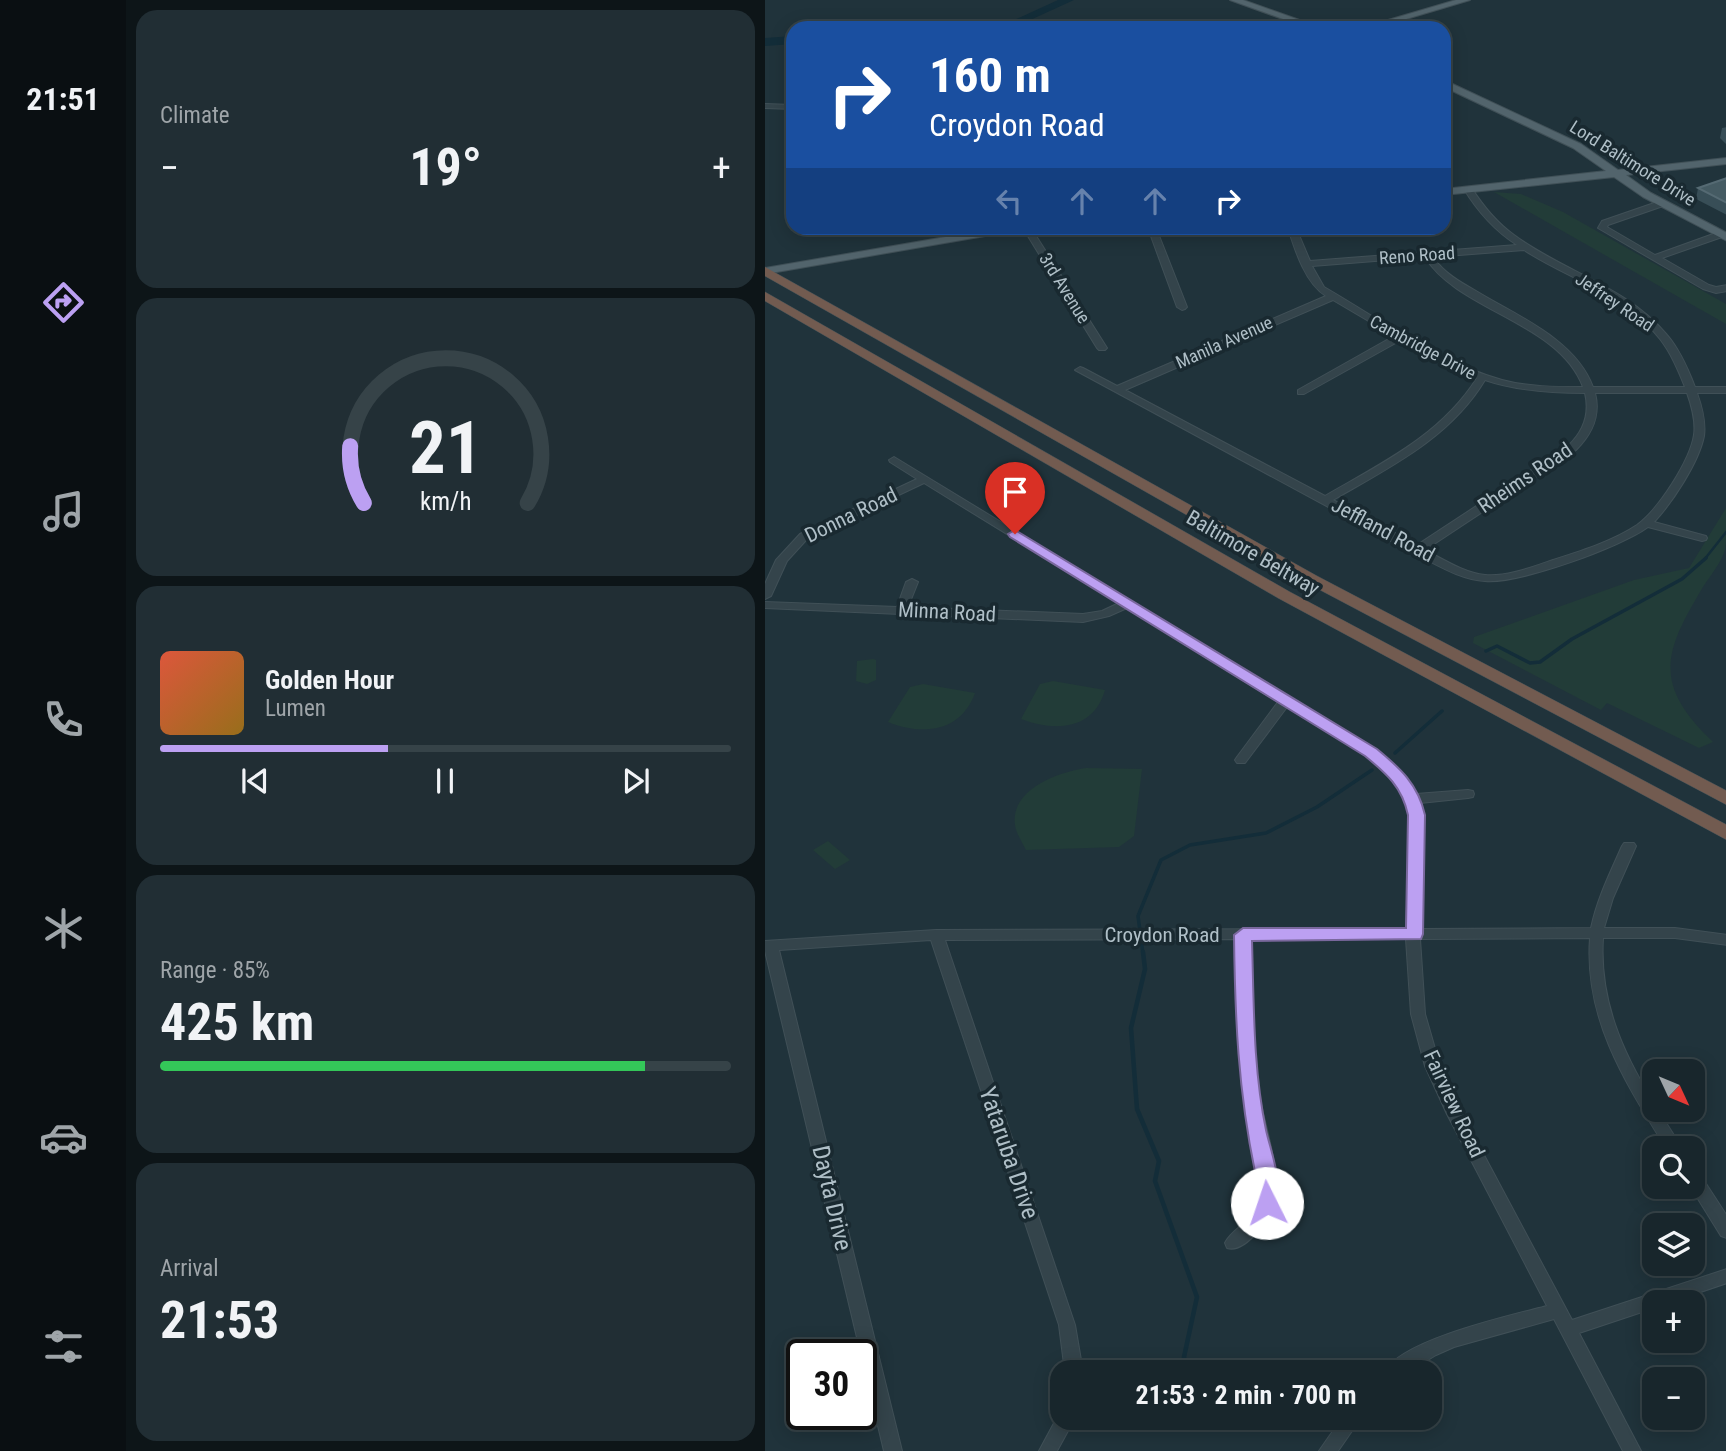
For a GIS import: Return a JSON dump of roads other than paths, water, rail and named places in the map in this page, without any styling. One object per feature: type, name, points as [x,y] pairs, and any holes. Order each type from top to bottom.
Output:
[{"type":"highway","name":"Baltimore Beltway","points":[[765,271],[1322,585],[1726,799]]},
{"type":"highway","name":"Baltimore Beltway","points":[[765,296],[1317,614],[1726,834]]},
{"type":"main road","points":[[1233,0],[1296,21]]},
{"type":"main road","points":[[1390,21],[1466,0]]},
{"type":"main road","name":"Lord Baltimore Drive","points":[[1451,86],[1577,146],[1663,203],[1723,237]]},
{"type":"main road","points":[[1451,191],[1726,161]]},
{"type":"main road","points":[[765,271],[958,235]]},
{"type":"street","points":[[765,106],[786,107]]},
{"type":"street","name":"Jeffrey Road","points":[[1468,189],[1487,217],[1527,247],[1627,306],[1653,325],[1673,348],[1691,391],[1701,425],[1699,444],[1658,511],[1647,523]]},
{"type":"street","points":[[1663,203],[1602,225],[1604,230],[1711,289],[1726,288]]},
{"type":"street","name":"3rd Avenue","points":[[1031,235],[1102,348]]},
{"type":"street","points":[[1155,235],[1182,307]]},
{"type":"street","name":"Cambridge Drive","points":[[1295,235],[1315,282],[1332,297],[1450,365],[1482,378],[1536,389],[1726,390]]},
{"type":"street","points":[[1654,258],[1723,237]]},
{"type":"street","name":"Reno Road","points":[[1307,264],[1527,247]]},
{"type":"street","name":"Rheims Road","points":[[1418,549],[1572,449],[1590,427],[1593,415],[1590,391],[1582,371],[1568,354],[1444,275],[1428,255]]},
{"type":"street","name":"Manila Avenue","points":[[1118,389],[1332,297]]},
{"type":"street","points":[[1301,392],[1400,337]]},
{"type":"street","name":"Jeffland Road","points":[[1080,370],[1471,575],[1501,579],[1611,541],[1647,523]]},
{"type":"street","points":[[1325,500],[1450,422],[1469,402],[1482,378]]},
{"type":"street","name":"Fairview Road","points":[[894,460],[1389,766],[1409,788],[1417,815],[1414,934],[1418,1013],[1430,1060],[1455,1114],[1632,1451]]},
{"type":"street","name":"Donna Road","points":[[765,596],[782,560],[804,536],[925,479]]},
{"type":"street","points":[[1647,523],[1702,538]]},
{"type":"street","points":[[901,610],[912,582]]},
{"type":"street","name":"Minna Road","points":[[765,604],[1083,618],[1105,614],[1127,604]]},
{"type":"street","points":[[1241,760],[1286,701]]},
{"type":"street","points":[[1413,799],[1468,794]]},
{"type":"street","points":[[1629,846],[1606,898],[1597,934],[1600,1000],[1612,1042],[1632,1082],[1666,1136]]},
{"type":"street","name":"Croydon Road","points":[[768,946],[936,935],[1676,933],[1726,940]]},
{"type":"street","name":"Yataruba Drive","points":[[936,935],[1067,1325],[1072,1360]]},
{"type":"street","points":[[1233,1243],[1259,1218],[1267,1203],[1268,1185],[1255,1123],[1245,1048],[1243,935]]},
{"type":"street","name":"Dayta Drive","points":[[768,946],[893,1451]]},
{"type":"street","points":[[1705,1197],[1726,1231]]},
{"type":"street","points":[[1568,1329],[1726,1276]]},
{"type":"street","points":[[1412,1360],[1444,1344],[1559,1310]]},
{"type":"street","points":[[1048,1451],[1059,1430]]},
{"type":"street","points":[[1328,1451],[1343,1430]]},
{"type":"waterway","points":[[1019,21],[1068,0]]},
{"type":"waterway","points":[[765,42],[786,40]]},
{"type":"waterway","points":[[1705,559],[1727,531]]},
{"type":"waterway","points":[[1486,651],[1497,646],[1530,663],[1540,662],[1572,639],[1682,579],[1705,559]]},
{"type":"waterway","points":[[1395,753],[1442,711]]},
{"type":"waterway","points":[[1143,954],[1138,916],[1161,860],[1190,845],[1266,833],[1317,807],[1372,770]]},
{"type":"waterway","points":[[1143,952],[1145,969],[1131,1028],[1137,1109],[1159,1161],[1155,1181],[1197,1297],[1185,1360]]}]
